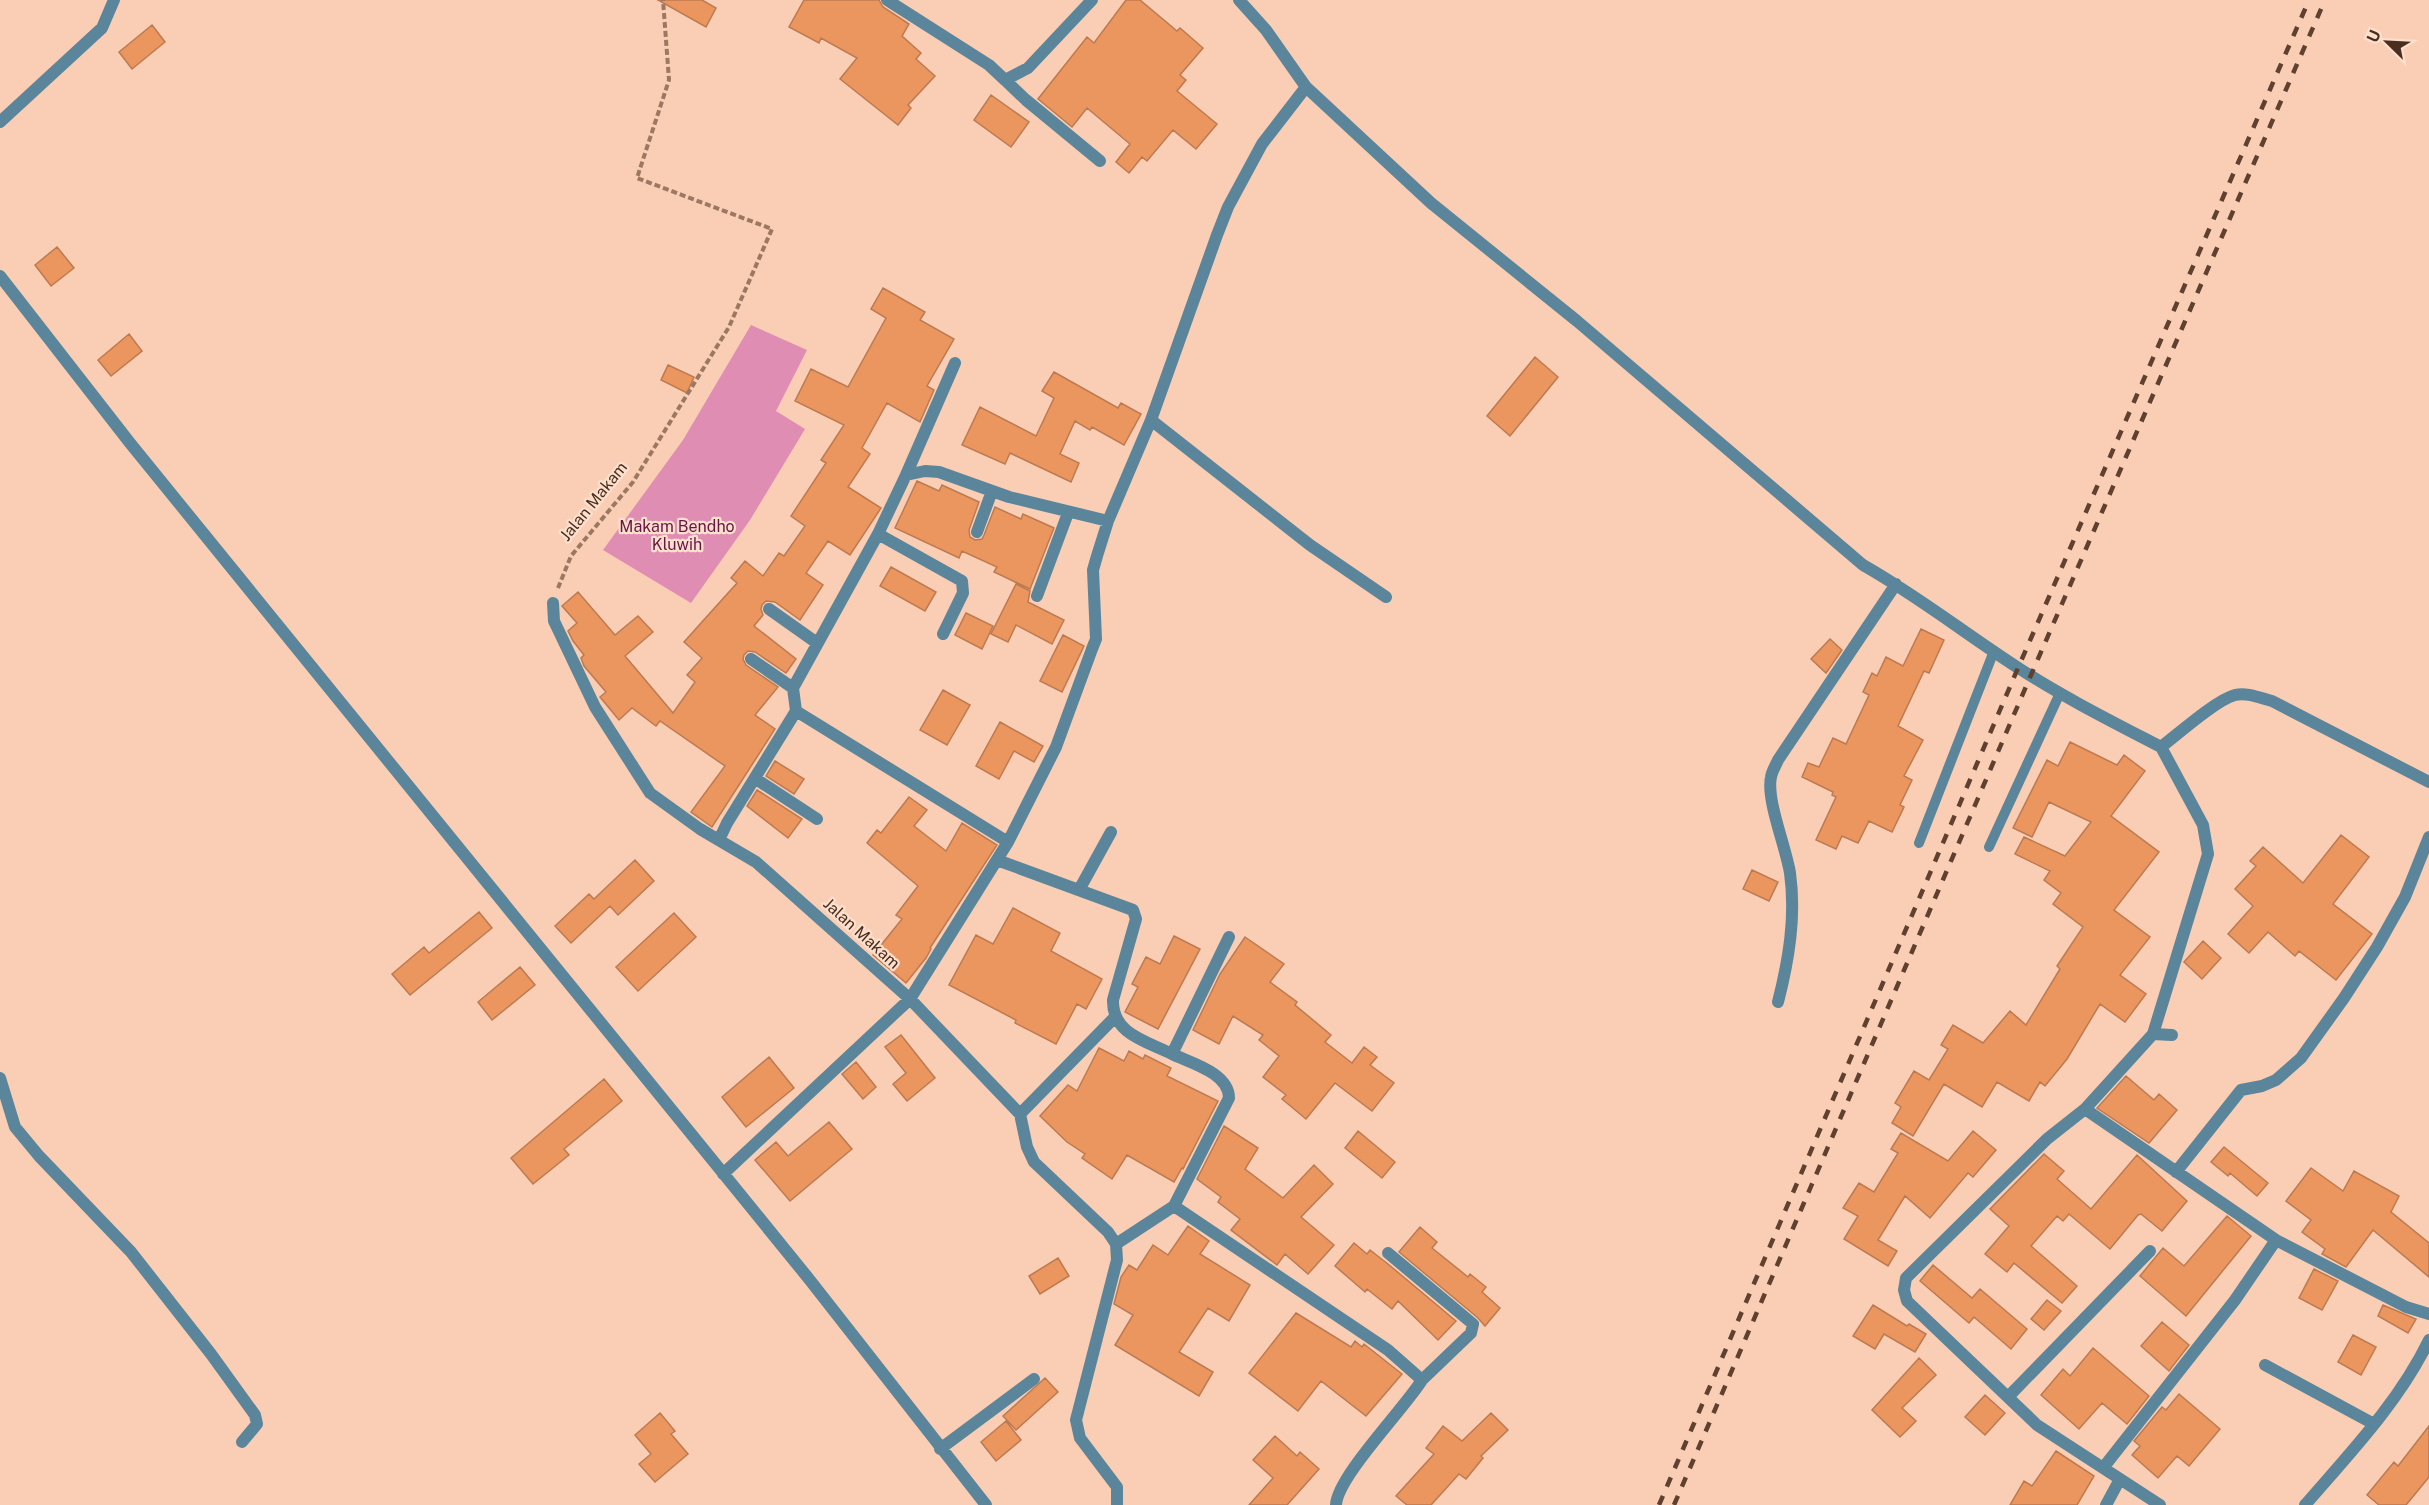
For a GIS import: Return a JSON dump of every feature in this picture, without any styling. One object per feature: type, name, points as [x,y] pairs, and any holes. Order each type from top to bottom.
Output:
[{"type":"street","points":[[0,122],[102,28],[114,0]]},
{"type":"street","points":[[887,0],[980,58],[1026,100],[1100,161]]},
{"type":"street","points":[[1005,80],[1028,68],[1092,0]]},
{"type":"street","points":[[1239,0],[1266,30],[1306,87],[1431,202],[1576,321],[1863,565],[1896,584],[2060,693],[2161,747],[2204,825],[2208,854],[2153,1034],[2085,1108],[2047,1139],[1906,1278],[1904,1290],[1907,1301],[2037,1425],[2160,1505]]},
{"type":"street","points":[[723,1174],[910,999],[1008,842],[1056,747],[1092,650],[1095,639],[1093,570],[1108,521],[1150,420],[1228,207],[1262,144],[1306,87]]},
{"type":"street","points":[[0,276],[166,489],[809,1279],[986,1505]]},
{"type":"street","points":[[719,840],[795,711],[793,688],[878,534],[955,363]]},
{"type":"street","points":[[1150,420],[1310,544],[1386,597]]},
{"type":"street","points":[[906,475],[925,471],[939,472],[992,491],[1068,513],[1108,521]]},
{"type":"street","points":[[977,532],[992,491]]},
{"type":"street","points":[[1037,596],[1068,513]]},
{"type":"street","points":[[878,534],[962,581],[963,593],[943,634]]},
{"type":"street","points":[[1778,1002],[1787,965],[1792,920],[1790,873],[1771,795],[1771,777],[1778,760],[1896,584]]},
{"type":"street","name":"Jalan Makam","points":[[553,603],[554,621],[595,707],[651,793],[719,840],[756,862],[910,999],[1020,1114]]},
{"type":"street","points":[[769,609],[817,643]]},
{"type":"street","points":[[751,659],[793,688]]},
{"type":"street","points":[[2161,747],[2219,702],[2236,695],[2249,695],[2272,701],[2429,782]]},
{"type":"street","points":[[795,711],[1008,842]]},
{"type":"street","points":[[756,779],[817,819]]},
{"type":"street","points":[[1079,890],[1111,832]]},
{"type":"street","points":[[2176,1172],[2241,1090],[2262,1086],[2276,1080],[2288,1072],[2301,1058],[2377,947],[2405,897],[2429,837]]},
{"type":"street","points":[[997,860],[1133,910],[1136,919],[1113,1000],[1115,1017],[1124,1030],[1218,1077],[1228,1086],[1229,1098],[1174,1206],[1116,1244]]},
{"type":"street","points":[[1172,1054],[1229,937]]},
{"type":"street","points":[[1115,1017],[1020,1114],[1027,1147],[1034,1162],[1108,1232],[1116,1244],[1117,1260],[1076,1420],[1080,1438],[1117,1487],[1117,1505]]},
{"type":"street","points":[[2153,1034],[2172,1035]]},
{"type":"street","points":[[0,1078],[15,1127],[39,1156],[131,1252],[211,1354],[255,1415],[257,1424],[242,1442]]},
{"type":"street","points":[[2085,1108],[2276,1240],[2406,1307],[2429,1314]]},
{"type":"street","points":[[1174,1206],[1388,1350],[1422,1380]]},
{"type":"street","points":[[2103,1468],[2235,1300],[2276,1240]]},
{"type":"street","points":[[2008,1397],[2150,1251]]},
{"type":"street","points":[[1336,1505],[1337,1497],[1353,1470],[1412,1397],[1422,1380],[1471,1333],[1473,1324],[1388,1253]]},
{"type":"street","points":[[2305,1505],[2374,1424],[2414,1371],[2429,1340]]},
{"type":"street","points":[[2265,1365],[2374,1424]]},
{"type":"street","points":[[940,1449],[1034,1379]]},
{"type":"street","points":[[2106,1505],[2120,1479]]},
{"type":"lane","points":[[1918,843],[1994,651]]},
{"type":"lane","points":[[1989,847],[2060,693]]},
{"type":"path","name":"Jalan Makam","points":[[553,603],[571,556],[633,482],[729,327],[772,229],[637,178],[669,80],[663,0]]},
{"type":"green space","name":"Makam Bendho Kluwih","points":[[751,325],[807,350],[776,411],[805,429],[750,520],[691,603],[603,550],[683,440]]},
{"type":"building","points":[[658,0],[702,0],[716,8],[706,27]]},
{"type":"building","points":[[804,0],[879,0],[883,7],[909,24],[902,36],[921,53],[916,59],[935,76],[908,105],[911,108],[898,125],[840,79],[857,58],[821,38],[819,43],[789,27]]},
{"type":"building","points":[[1126,0],[1140,0],[1177,31],[1180,28],[1203,48],[1180,75],[1186,80],[1177,91],[1217,124],[1196,149],[1173,130],[1147,161],[1142,157],[1129,173],[1116,162],[1130,144],[1087,108],[1072,127],[1038,99],[1087,37],[1094,43]]},
{"type":"building","points":[[152,25],[165,42],[132,69],[119,52]]},
{"type":"building","points":[[991,95],[1029,122],[1011,147],[974,120]]},
{"type":"building","points":[[57,247],[74,268],[51,286],[35,265]]},
{"type":"building","points":[[883,288],[925,312],[920,320],[954,339],[927,386],[934,390],[920,422],[887,403],[862,448],[870,454],[848,487],[881,508],[850,555],[828,541],[806,573],[823,585],[800,620],[775,602],[766,601],[762,605],[763,615],[754,626],[796,659],[786,673],[755,652],[748,651],[744,655],[746,665],[778,687],[755,715],[775,729],[712,827],[691,812],[725,766],[660,721],[656,726],[632,708],[619,720],[600,697],[606,692],[584,666],[581,658],[584,655],[568,631],[577,623],[562,606],[578,592],[615,635],[638,616],[653,632],[625,656],[673,713],[695,682],[687,675],[702,658],[684,642],[737,583],[731,578],[745,561],[763,576],[779,553],[784,556],[805,526],[791,516],[826,463],[821,460],[844,425],[795,401],[811,369],[848,387],[886,318],[871,309]]},
{"type":"building","points":[[129,334],[142,351],[111,376],[98,360]]},
{"type":"building","points":[[1535,357],[1558,377],[1510,436],[1487,416]]},
{"type":"building","points":[[668,365],[694,377],[687,393],[661,380]]},
{"type":"building","points":[[1054,372],[1118,408],[1121,403],[1141,414],[1124,445],[1092,427],[1090,430],[1075,421],[1060,454],[1079,463],[1071,482],[1010,453],[1005,464],[962,445],[980,407],[1036,436],[1054,398],[1042,391]]},
{"type":"building","points":[[917,481],[939,491],[942,485],[979,502],[969,530],[970,537],[975,540],[982,539],[995,507],[1021,519],[1023,514],[1054,528],[1030,589],[994,572],[997,567],[962,551],[959,558],[895,528]]},
{"type":"building","points":[[891,567],[936,592],[925,611],[880,586]]},
{"type":"building","points":[[1016,584],[1030,591],[1028,602],[1064,620],[1052,644],[1016,625],[1008,642],[991,634]]},
{"type":"building","points":[[966,613],[993,626],[982,649],[955,635]]},
{"type":"building","points":[[1921,629],[1944,640],[1929,673],[1924,671],[1898,726],[1923,740],[1904,776],[1912,780],[1900,805],[1904,807],[1892,832],[1869,821],[1858,843],[1842,836],[1836,849],[1816,840],[1836,797],[1832,795],[1833,792],[1802,777],[1808,763],[1819,767],[1833,738],[1846,744],[1869,695],[1863,692],[1872,673],[1877,676],[1886,657],[1903,666]]},
{"type":"building","points":[[1063,635],[1084,646],[1062,692],[1040,681]]},
{"type":"building","points":[[1830,639],[1842,650],[1826,673],[1811,659]]},
{"type":"building","points":[[943,690],[970,705],[947,745],[920,730]]},
{"type":"building","points":[[1000,722],[1043,746],[1034,762],[1014,751],[999,779],[976,766]]},
{"type":"building","points":[[2070,742],[2117,765],[2124,755],[2145,771],[2111,816],[2159,852],[2114,910],[2150,937],[2120,975],[2146,994],[2125,1022],[2100,1004],[2067,1059],[2045,1086],[2040,1082],[2029,1101],[1997,1082],[1982,1107],[1944,1084],[1913,1136],[1892,1123],[1901,1107],[1895,1103],[1914,1071],[1929,1080],[1948,1049],[1941,1045],[1953,1025],[1983,1043],[2010,1011],[2026,1025],[2060,969],[2057,966],[2083,927],[2053,904],[2061,893],[2044,880],[2050,871],[2015,854],[2024,837],[2065,856],[2091,822],[2049,802],[2032,837],[2013,828],[2047,760],[2058,766]]},
{"type":"building","points":[[775,761],[804,779],[794,794],[766,776]]},
{"type":"building","points":[[757,790],[802,819],[788,838],[747,806]]},
{"type":"building","points":[[909,797],[927,810],[914,826],[946,851],[962,823],[997,845],[930,948],[926,958],[906,983],[873,955],[902,919],[896,915],[918,886],[867,843],[877,830],[881,833]]},
{"type":"building","points":[[2341,835],[2369,857],[2333,904],[2372,934],[2336,980],[2299,951],[2295,956],[2268,932],[2249,953],[2228,934],[2253,906],[2235,889],[2256,866],[2250,861],[2263,847],[2303,883]]},
{"type":"building","points":[[635,860],[654,881],[618,915],[610,906],[571,943],[555,926],[589,894],[594,899]]},
{"type":"building","points":[[1752,870],[1778,882],[1769,901],[1743,889]]},
{"type":"building","points":[[1013,908],[1060,933],[1051,951],[1102,979],[1086,1009],[1077,1004],[1056,1044],[949,985],[976,935],[993,944]]},
{"type":"building","points":[[479,912],[492,928],[410,995],[392,974],[424,947],[429,953]]},
{"type":"building","points":[[674,913],[696,937],[638,991],[616,967]]},
{"type":"building","points":[[1174,936],[1200,949],[1158,1029],[1125,1012],[1138,987],[1132,984],[1146,957],[1160,964]]},
{"type":"building","points":[[1245,937],[1284,964],[1270,982],[1297,1002],[1295,1005],[1331,1035],[1325,1042],[1352,1063],[1364,1047],[1377,1057],[1370,1065],[1394,1083],[1372,1111],[1335,1083],[1306,1119],[1282,1099],[1286,1095],[1263,1077],[1279,1056],[1259,1040],[1263,1035],[1233,1016],[1219,1044],[1193,1030],[1220,974]]},
{"type":"building","points":[[2203,941],[2221,958],[2202,979],[2184,962]]},
{"type":"building","points":[[520,967],[535,985],[492,1020],[478,1002]]},
{"type":"building","points":[[901,1035],[935,1078],[907,1101],[893,1084],[906,1073],[885,1047]]},
{"type":"building","points":[[1099,1048],[1124,1061],[1129,1051],[1143,1059],[1145,1055],[1171,1068],[1167,1076],[1218,1101],[1174,1182],[1127,1155],[1112,1179],[1082,1158],[1085,1154],[1067,1142],[1040,1116],[1068,1085],[1077,1091]]},
{"type":"building","points":[[769,1057],[794,1088],[746,1127],[722,1097]]},
{"type":"building","points":[[856,1062],[876,1087],[863,1099],[842,1074]]},
{"type":"building","points":[[2126,1076],[2154,1100],[2159,1094],[2177,1110],[2149,1143],[2097,1108]]},
{"type":"building","points":[[604,1079],[622,1101],[564,1149],[569,1155],[533,1184],[511,1158]]},
{"type":"building","points":[[829,1122],[852,1149],[790,1201],[755,1160],[776,1142],[788,1156]]},
{"type":"building","points":[[1224,1126],[1258,1148],[1245,1169],[1283,1198],[1314,1165],[1333,1184],[1301,1217],[1334,1245],[1308,1274],[1285,1254],[1277,1265],[1231,1230],[1240,1219],[1218,1202],[1221,1197],[1197,1179]]},
{"type":"building","points":[[1358,1131],[1395,1162],[1382,1178],[1345,1148]]},
{"type":"building","points":[[1973,1131],[1996,1150],[1973,1177],[1968,1173],[1930,1218],[1905,1196],[1878,1240],[1897,1251],[1888,1266],[1844,1239],[1858,1216],[1843,1208],[1859,1183],[1874,1192],[1898,1153],[1891,1149],[1901,1133],[1948,1161]]},
{"type":"building","points":[[2224,1147],[2268,1183],[2257,1196],[2230,1173],[2228,1176],[2211,1162]]},
{"type":"building","points":[[2044,1154],[2064,1171],[2057,1179],[2091,1209],[2137,1155],[2187,1201],[2162,1231],[2141,1214],[2138,1215],[2110,1249],[2069,1214],[2063,1221],[2057,1216],[2031,1246],[2077,1286],[2062,1303],[2014,1263],[2007,1272],[1985,1254],[2009,1226],[1990,1209]]},
{"type":"building","points":[[2311,1168],[2343,1191],[2354,1171],[2399,1196],[2391,1212],[2429,1243],[2429,1277],[2373,1230],[2346,1267],[2322,1254],[2325,1249],[2302,1232],[2311,1220],[2286,1201]]},
{"type":"building","points":[[2227,1216],[2251,1236],[2186,1316],[2140,1276],[2163,1248],[2184,1266]]},
{"type":"building","points":[[1188,1226],[1209,1241],[1200,1254],[1250,1285],[1229,1321],[1208,1308],[1179,1352],[1213,1372],[1199,1396],[1115,1345],[1133,1315],[1114,1304],[1121,1277],[1129,1265],[1137,1270],[1153,1245],[1168,1255]]},
{"type":"building","points":[[1420,1227],[1437,1242],[1432,1248],[1468,1277],[1470,1274],[1486,1287],[1482,1292],[1500,1308],[1485,1326],[1399,1252]]},
{"type":"building","points":[[1354,1243],[1367,1254],[1370,1250],[1456,1321],[1438,1340],[1398,1301],[1392,1309],[1367,1289],[1365,1292],[1335,1266]]},
{"type":"building","points":[[1058,1258],[1069,1276],[1040,1294],[1029,1276]]},
{"type":"building","points":[[1933,1265],[1972,1298],[1980,1289],[2027,1329],[2011,1349],[1974,1317],[1969,1323],[1920,1281]]},
{"type":"building","points":[[2314,1269],[2338,1281],[2322,1310],[2299,1298]]},
{"type":"building","points":[[2047,1300],[2061,1311],[2044,1330],[2031,1319]]},
{"type":"building","points":[[1873,1305],[1907,1326],[1909,1324],[1926,1334],[1915,1352],[1884,1334],[1875,1349],[1853,1336]]},
{"type":"building","points":[[2383,1305],[2416,1319],[2408,1333],[2378,1316]]},
{"type":"building","points":[[1296,1313],[1351,1347],[1355,1341],[1362,1347],[1364,1344],[1402,1374],[1366,1416],[1321,1381],[1298,1411],[1249,1373]]},
{"type":"building","points":[[2162,1322],[2189,1345],[2169,1371],[2141,1346]]},
{"type":"building","points":[[2353,1335],[2376,1347],[2361,1375],[2338,1362]]},
{"type":"building","points":[[2093,1348],[2149,1396],[2127,1424],[2102,1403],[2079,1429],[2041,1395],[2063,1369],[2070,1376]]},
{"type":"building","points":[[1919,1358],[1936,1375],[1902,1408],[1916,1421],[1900,1437],[1872,1410]]},
{"type":"building","points":[[1045,1378],[1058,1392],[1016,1430],[1003,1416]]},
{"type":"building","points":[[2179,1394],[2220,1429],[2189,1466],[2177,1456],[2158,1478],[2132,1455],[2140,1446],[2134,1441],[2162,1407],[2166,1410]]},
{"type":"building","points":[[1985,1395],[2005,1413],[1985,1435],[1965,1417]]},
{"type":"building","points":[[660,1413],[675,1431],[671,1434],[688,1454],[655,1482],[639,1464],[651,1454],[635,1435]]},
{"type":"building","points":[[1491,1413],[1508,1430],[1481,1456],[1483,1458],[1466,1479],[1459,1474],[1431,1505],[1407,1505],[1396,1496],[1434,1454],[1426,1448],[1443,1426],[1462,1441]]},
{"type":"building","points":[[1006,1421],[1021,1440],[996,1461],[981,1442]]},
{"type":"building","points":[[2429,1426],[2429,1477],[2406,1505],[2379,1505],[2367,1495],[2394,1462],[2398,1466]]},
{"type":"building","points":[[1275,1436],[1297,1456],[1300,1452],[1319,1469],[1287,1505],[1249,1505],[1273,1478],[1253,1460]]},
{"type":"building","points":[[2056,1451],[2094,1476],[2077,1505],[2010,1505],[2024,1481],[2032,1486]]},
{"type":"railway","points":[[1659,1505],[2018,668],[2309,0]]},
{"type":"railway","points":[[1674,1505],[2031,675],[2325,0]]}]
